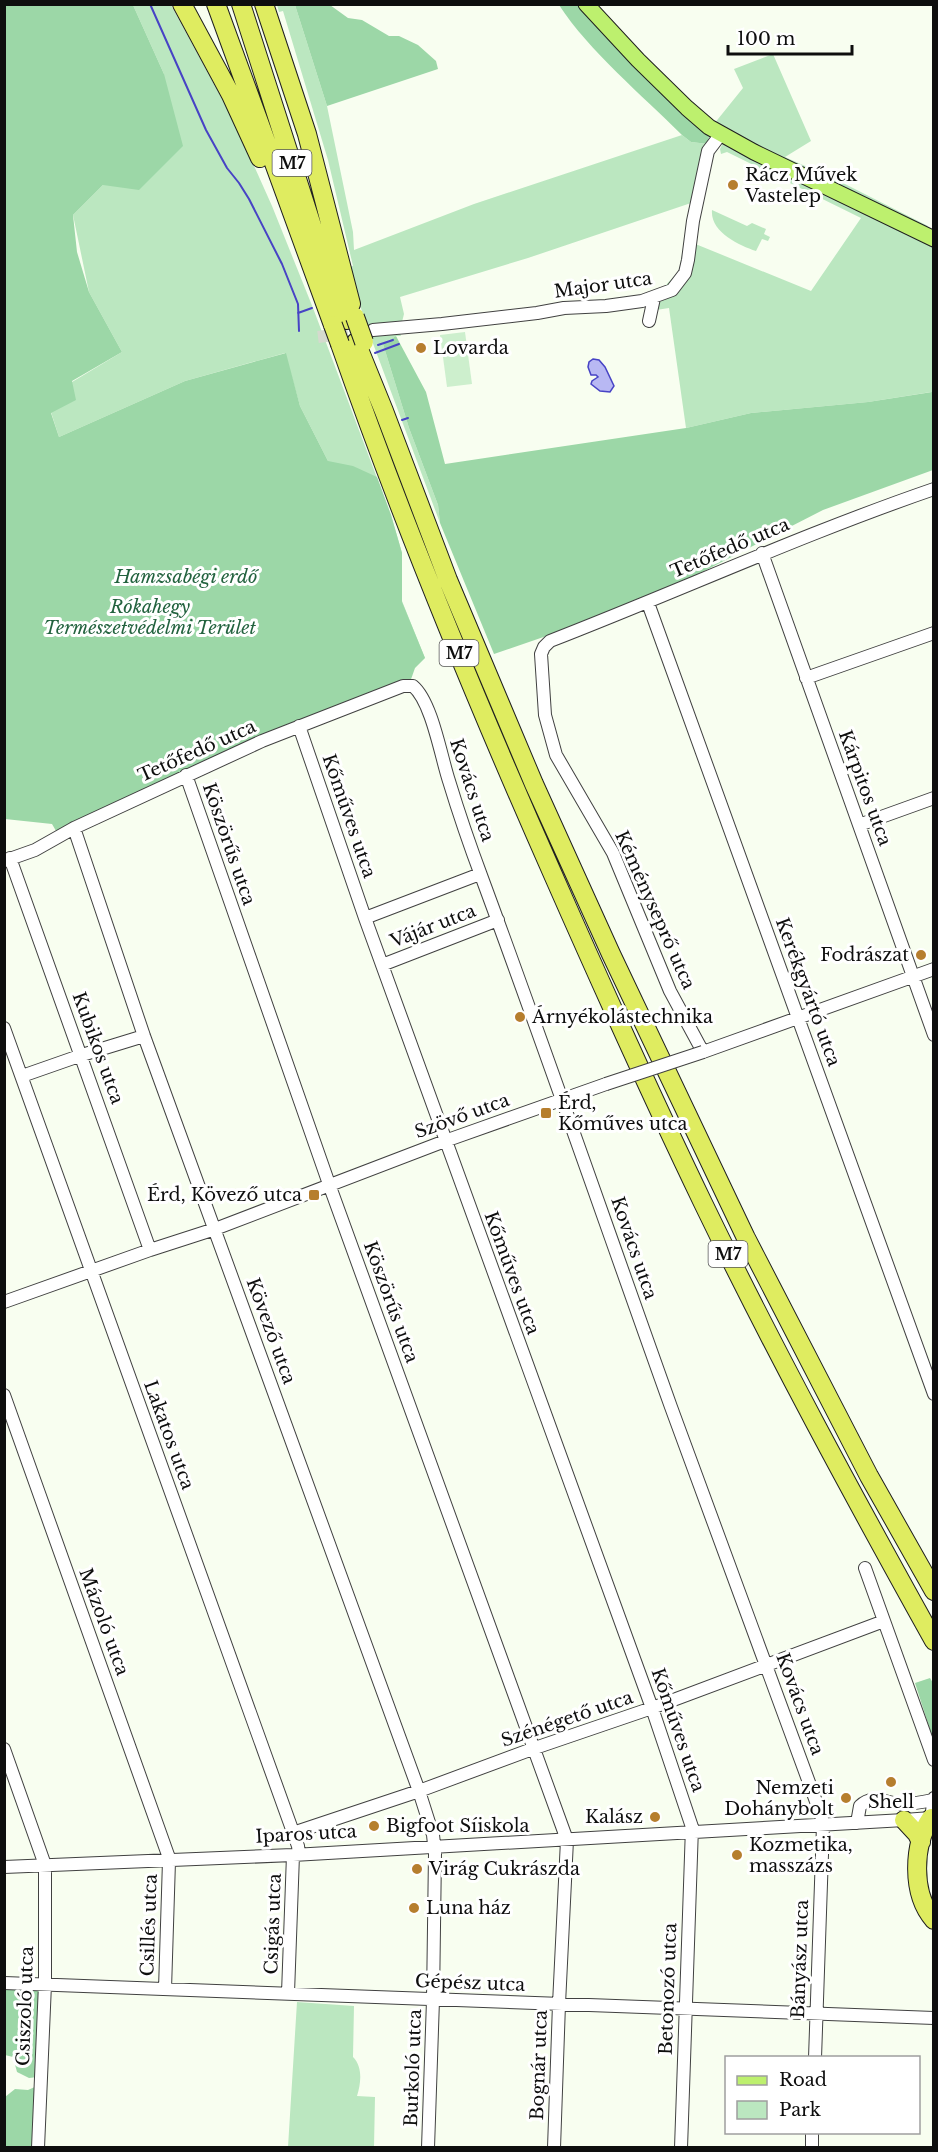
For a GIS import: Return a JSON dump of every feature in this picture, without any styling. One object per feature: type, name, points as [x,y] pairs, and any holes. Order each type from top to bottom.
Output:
[{"type":"highway","points":[[182,4],[206,45],[255,146],[306,276],[341,318]]},
{"type":"highway","name":"M7","points":[[216,4],[341,318],[358,339],[475,643],[534,784],[611,954],[746,1238],[869,1476],[933,1591]]},
{"type":"highway","name":"M7","points":[[241,4],[341,318]]},
{"type":"highway","points":[[265,4],[307,134],[341,318]]},
{"type":"highway","name":"M7","points":[[358,339],[385,472],[512,782],[702,1201],[784,1363],[933,1641]]},
{"type":"highway","points":[[933,1812],[924,1829],[929,1846],[925,1882],[933,1909]]},
{"type":"highway","points":[[904,1820],[929,1846]]},
{"type":"highway","points":[[929,1846],[917,1882],[919,1895],[933,1920]]},
{"type":"main road","points":[[585,4],[687,108],[721,134],[933,239]]},
{"type":"street","name":"Major utca","points":[[358,339],[442,324],[564,308],[606,306],[654,298],[672,291],[685,273],[693,221],[708,152],[721,134]]},
{"type":"street","points":[[649,321],[654,298]]},
{"type":"street","name":"Tetőfedő utca","points":[[544,647],[550,641],[648,603],[762,553],[933,489]]},
{"type":"street","name":"Kárpitos utca","points":[[762,553],[933,1035]]},
{"type":"street","name":"Kerékgyártó utca","points":[[648,603],[933,1394]]},
{"type":"street","points":[[806,678],[933,633]]},
{"type":"street","name":"Kéményseprő utca","points":[[544,647],[541,654],[545,715],[556,755],[613,853],[670,991],[703,1052]]},
{"type":"street","name":"Tetőfedő utca","points":[[7,859],[35,849],[186,775],[299,726],[410,685]]},
{"type":"street","name":"Kovács utca","points":[[410,685],[421,694],[434,725],[448,780],[480,874],[672,1409],[767,1664],[823,1825]]},
{"type":"street","name":"Kőműves utca","points":[[299,726],[365,918],[652,1708],[691,1823],[692,1832]]},
{"type":"street","name":"Köszörűs utca","points":[[186,775],[329,1184],[567,1840]]},
{"type":"street","points":[[859,825],[933,798]]},
{"type":"street","name":"Kövező utca","points":[[74,828],[144,1036],[419,1791],[435,1846]]},
{"type":"street","name":"Kubikos utca","points":[[7,859],[82,1055],[150,1250]]},
{"type":"street","points":[[365,918],[480,874]]},
{"type":"street","name":"Vájár utca","points":[[382,965],[498,920]]},
{"type":"street","name":"Szövő utca","points":[[4,1302],[90,1270],[215,1229],[329,1184],[562,1099],[703,1052],[933,969]]},
{"type":"street","name":"Lakatos utca","points":[[4,1028],[293,1833],[296,1855]]},
{"type":"street","points":[[22,1076],[144,1036]]},
{"type":"street","name":"Mázoló utca","points":[[4,1395],[169,1861]]},
{"type":"street","points":[[865,1568],[933,1760]]},
{"type":"street","name":"Szénégető utca","points":[[293,1833],[652,1708],[884,1621]]},
{"type":"street","name":"Csiszoló utca","points":[[4,1749],[45,1865],[45,1984],[38,2148]]},
{"type":"street","points":[[857,1823],[860,1806],[867,1800],[877,1799],[933,1812]]},
{"type":"street","name":"Iparos utca","points":[[4,1867],[296,1855],[857,1823],[904,1820],[933,1812]]},
{"type":"street","name":"Bányász utca","points":[[815,2056],[823,1825]]},
{"type":"street","name":"Betonozó utca","points":[[681,2148],[692,1832]]},
{"type":"street","name":"Bognár utca","points":[[554,2148],[558,2004],[567,1840]]},
{"type":"street","name":"Burkoló utca","points":[[428,2148],[435,1846]]},
{"type":"street","name":"Csigás utca","points":[[288,1993],[296,1855]]},
{"type":"street","name":"Csillés utca","points":[[165,1989],[169,1861]]},
{"type":"street","name":"Gépész utca","points":[[4,1983],[933,2018]]},
{"type":"green space","name":"Hamzsabégi erdő","points":[[4,5],[133,5],[164,74],[183,146],[139,190],[103,185],[73,215],[77,252],[89,292],[122,352],[72,381],[76,400],[51,413],[59,437],[185,381],[286,353],[300,406],[328,461],[353,466],[377,477],[402,553],[402,602],[425,658],[415,668],[409,685],[397,688],[59,836],[52,824],[5,819]]},
{"type":"green space","points":[[133,5],[171,5],[234,121],[272,206],[313,308],[391,515],[402,553],[402,601],[425,658],[5,819],[328,461],[300,406],[285,353],[185,381],[59,437],[51,412],[72,382],[122,352],[89,292],[73,215],[103,185],[164,74]]},
{"type":"green space","points":[[277,5],[295,5],[327,106],[353,232],[354,250],[474,204],[682,135],[691,142],[708,144],[687,248],[675,284],[663,288],[679,271],[691,203],[528,258],[400,297],[404,314],[402,322],[372,325],[399,331],[401,336],[396,336],[383,344],[409,428],[438,505],[440,523],[365,322],[349,267],[353,266],[328,160],[283,11],[279,12]]},
{"type":"green space","points":[[295,5],[330,5],[348,18],[362,20],[389,36],[399,36],[418,45],[436,61],[438,69],[327,106]]},
{"type":"green space","points":[[559,5],[581,5],[707,131],[708,144],[691,142],[682,135],[601,56]]},
{"type":"green space","points":[[773,54],[811,141],[785,157],[928,226],[923,229],[714,124],[743,88],[734,69]]},
{"type":"green space","points":[[723,143],[933,244],[933,399],[931,392],[868,402],[751,413],[686,428],[669,308],[656,310],[659,300],[672,295],[693,243],[811,291],[861,218],[727,152],[721,154],[720,149]]},
{"type":"green space","points":[[712,210],[747,226],[752,223],[766,229],[764,234],[770,237],[768,241],[762,239],[756,251],[734,241],[716,225]]},
{"type":"green space","points":[[465,332],[472,384],[447,387],[440,335]]},
{"type":"green space","points":[[396,336],[426,392],[445,464],[686,428],[751,413],[868,402],[932,392],[934,399],[933,470],[823,510],[677,585],[616,612],[494,654],[440,523],[438,505],[409,428],[383,344]]},
{"type":"green space","points":[[930,1678],[933,1683],[933,1739],[915,1683]]},
{"type":"green space","points":[[4,1987],[41,1988],[38,2077],[29,2078],[17,2072],[13,2057],[5,2055]]},
{"type":"green space","points":[[297,2002],[354,2006],[353,2057],[360,2075],[357,2096],[375,2097],[374,2147],[288,2147]]},
{"type":"green space","points":[[37,2086],[35,2147],[5,2148],[5,2097],[15,2089],[28,2090]]},
{"type":"water","points":[[593,359],[599,360],[605,367],[614,386],[610,392],[600,391],[591,384],[598,377],[591,375],[588,367],[589,362]]},
{"type":"waterway","points":[[150,4],[206,130],[227,168],[249,199],[282,264],[298,304],[299,331]]},
{"type":"waterway","points":[[298,313],[312,308]]},
{"type":"waterway","points":[[378,345],[393,340]]},
{"type":"waterway","points":[[375,353],[399,344]]},
{"type":"waterway","points":[[402,420],[408,418]]},
{"type":"tunnel","points":[[318,337],[365,331]]},
{"type":"place","name":"Rácz Művek Vastelep","points":[[733,185]]},
{"type":"place","name":"Lovarda","points":[[421,348]]},
{"type":"place","name":"Fodrászat","points":[[921,955]]},
{"type":"place","name":"Árnyékolástechnika","points":[[520,1017]]},
{"type":"place","name":"Érd, Kőműves utca","points":[[546,1113]]},
{"type":"place","name":"Érd, Kövező utca","points":[[314,1195]]},
{"type":"place","name":"Shell","points":[[891,1782]]},
{"type":"place","name":"Nemzeti Dohánybolt","points":[[846,1798]]},
{"type":"place","name":"Kalász","points":[[655,1817]]},
{"type":"place","name":"Bigfoot Síiskola","points":[[374,1826]]},
{"type":"place","name":"Kozmetika, masszázs","points":[[737,1855]]},
{"type":"place","name":"Virág Cukrászda","points":[[417,1869]]},
{"type":"place","name":"Luna ház","points":[[414,1908]]},
{"type":"park label","name":"Rókahegy Természetvédelmi Terület","points":[[150,617]]}]
